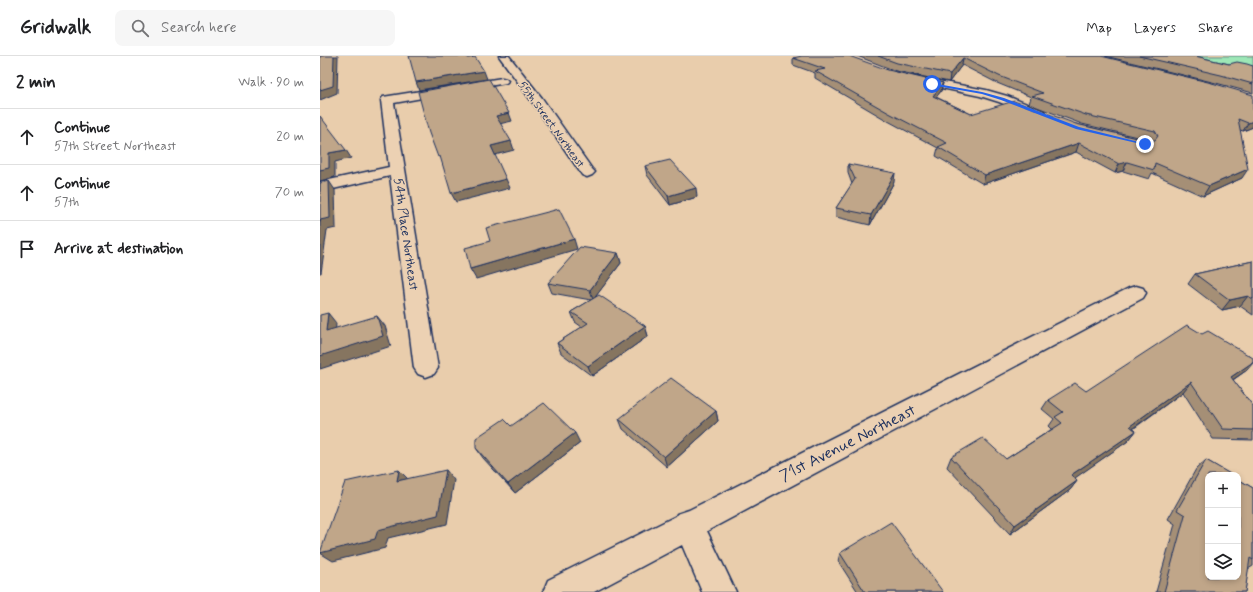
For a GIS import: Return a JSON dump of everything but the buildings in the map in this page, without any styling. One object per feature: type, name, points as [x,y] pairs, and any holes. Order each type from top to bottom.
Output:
[{"type":"street","name":"55th Street Northeast","points":[[504,56],[538,101],[587,172]]},
{"type":"street","points":[[899,76],[982,93],[1003,99],[1049,118]]},
{"type":"street","name":"54th Place Northeast","points":[[426,368],[387,100],[502,81]]},
{"type":"street","points":[[320,187],[397,170]]},
{"type":"street","name":"71st Avenue Northeast","points":[[560,592],[688,524],[1136,293]]},
{"type":"street","points":[[688,524],[719,592]]},
{"type":"green space","points":[[1182,56],[1253,56],[1253,69],[1196,77],[1157,69],[1188,59]]},
{"type":"route","points":[[932,84],[982,93],[1003,99],[1078,128],[1145,144]]}]
